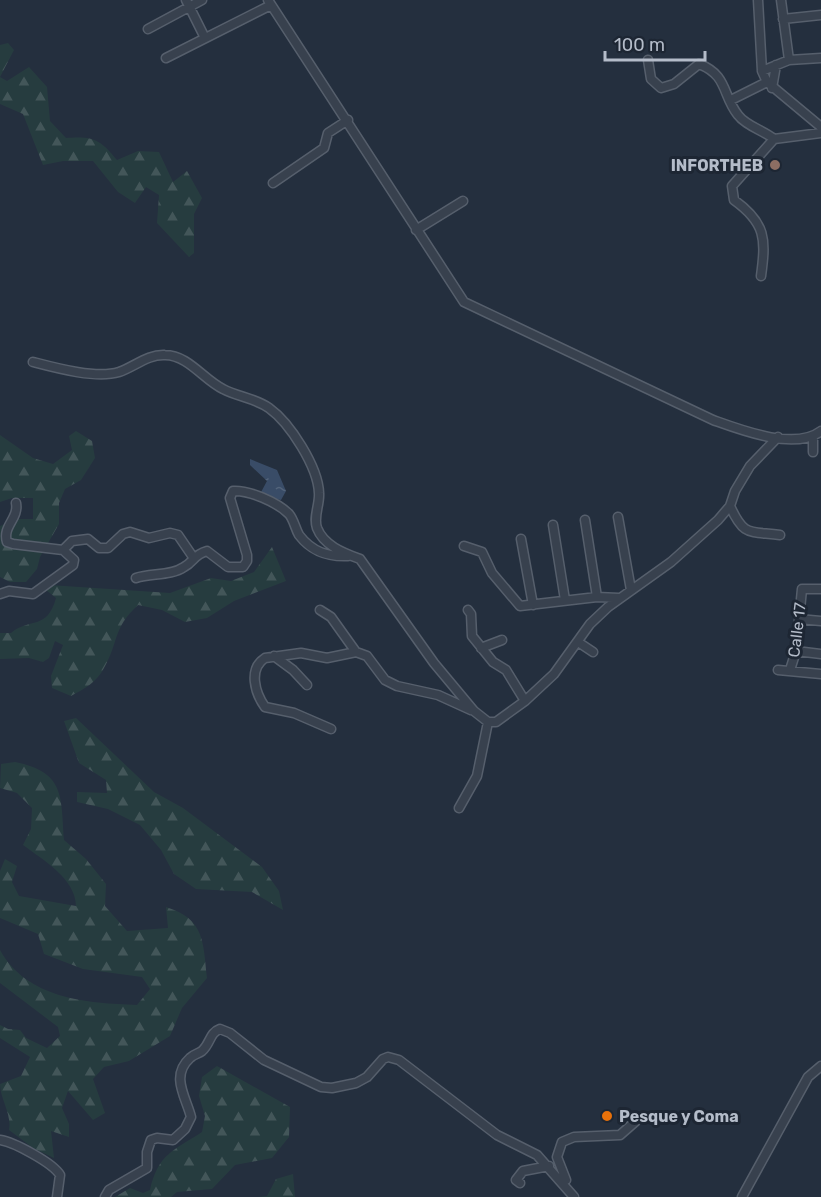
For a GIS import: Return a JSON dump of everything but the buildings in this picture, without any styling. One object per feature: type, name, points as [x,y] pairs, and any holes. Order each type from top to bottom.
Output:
[{"type":"street","points":[[148,29],[187,4],[202,0]]},
{"type":"street","points":[[648,60],[651,79],[661,88],[674,84],[699,64],[711,68],[739,117],[774,139],[796,138],[820,126],[769,85],[762,71],[758,0]]},
{"type":"street","points":[[781,0],[789,60]]},
{"type":"street","points":[[166,58],[269,2],[348,120],[464,302],[713,420],[759,436],[813,437],[821,431]]},
{"type":"street","points":[[187,4],[205,38]]},
{"type":"street","points":[[783,19],[821,15]]},
{"type":"street","points":[[762,71],[789,60],[821,58]]},
{"type":"street","points":[[769,85],[776,64]]},
{"type":"street","points":[[731,100],[769,85]]},
{"type":"street","points":[[273,183],[324,148],[328,134],[348,120]]},
{"type":"street","points":[[761,276],[764,238],[753,214],[734,200],[731,190],[741,175],[774,139]]},
{"type":"street","points":[[416,230],[463,201]]},
{"type":"street","points":[[33,362],[106,374],[120,372],[149,358],[164,355],[176,356],[225,390],[258,401],[282,420],[309,460],[319,492],[315,522],[318,531],[327,543],[360,559],[418,644],[474,711],[488,722],[496,722],[525,701],[554,674],[590,624],[620,598],[671,562],[730,506],[735,491],[750,466],[778,437]]},
{"type":"street","points":[[813,437],[813,452]]},
{"type":"street","points":[[136,578],[179,570],[186,567],[193,556],[207,551],[228,567],[243,567],[247,561],[247,555],[230,498],[233,491],[241,490],[280,507],[288,514],[298,533],[318,552],[325,556],[351,555]]},
{"type":"street","points":[[0,594],[9,591],[33,594],[73,566],[74,560],[63,550],[25,547],[7,542],[6,532],[16,512],[16,503]]},
{"type":"street","points":[[730,506],[739,526],[745,530],[780,534]]},
{"type":"street","points":[[618,517],[631,590]]},
{"type":"street","points":[[585,520],[597,597]]},
{"type":"street","points":[[553,525],[565,600]]},
{"type":"street","points":[[63,550],[72,541],[87,539],[99,548],[108,548],[123,534],[130,532],[149,538],[170,533],[178,535],[193,556]]},
{"type":"street","points":[[521,539],[533,605]]},
{"type":"street","points":[[464,546],[482,552],[492,573],[519,606],[597,597],[620,598]]},
{"type":"street","name":"Calle 17","points":[[790,670],[796,651],[802,589],[821,589]]},
{"type":"street","points":[[320,610],[331,617],[356,652]]},
{"type":"street","points":[[468,610],[471,614],[472,636],[493,662],[506,670],[525,701]]},
{"type":"street","points":[[799,620],[821,621]]},
{"type":"street","points":[[481,648],[502,640]]},
{"type":"street","points":[[578,642],[593,652]]},
{"type":"street","points":[[796,651],[821,654]]},
{"type":"street","points":[[331,729],[294,713],[265,707],[257,694],[256,666],[265,658],[274,656],[301,653],[327,658],[356,652],[367,656],[385,680],[397,686],[438,695],[474,711]]},
{"type":"street","points":[[274,656],[293,670],[307,685]]},
{"type":"street","points":[[778,670],[821,674]]},
{"type":"street","points":[[459,808],[477,776],[488,722]]},
{"type":"street","points":[[105,1197],[109,1190],[147,1168],[147,1152],[152,1140],[157,1138],[173,1140],[185,1129],[191,1117],[179,1082],[184,1066],[193,1055],[203,1050],[214,1031],[220,1029],[230,1033],[264,1060],[321,1087],[332,1088],[356,1083],[367,1077],[383,1059],[388,1057],[399,1060],[497,1135],[537,1155],[573,1196]]},
{"type":"street","points":[[742,1197],[808,1077],[821,1066]]},
{"type":"street","points":[[573,1196],[558,1165],[557,1150],[562,1142],[574,1137],[620,1135],[636,1121]]},
{"type":"street","points":[[0,1138],[13,1142],[55,1166],[60,1175],[57,1197]]},
{"type":"street","points":[[520,1183],[516,1180],[523,1172],[549,1166]]},
{"type":"green space","points":[[8,43],[14,50],[0,77],[0,45]]},
{"type":"green space","points":[[29,67],[47,87],[50,121],[66,138],[95,140],[106,147],[117,160],[138,151],[159,152],[173,182],[187,171],[202,198],[194,214],[194,253],[189,257],[157,223],[159,195],[146,187],[135,203],[118,192],[93,161],[63,161],[43,165],[23,114],[0,104],[0,77],[7,81]]},
{"type":"green space","points":[[76,431],[92,441],[95,458],[81,480],[65,489],[59,503],[59,524],[40,557],[37,569],[26,582],[10,582],[0,577],[0,526],[17,519],[33,519],[33,498],[12,498],[0,502],[0,435],[33,458],[53,464],[72,450],[69,436]]},
{"type":"green space","points":[[272,547],[286,581],[234,601],[207,618],[185,622],[162,610],[138,605],[124,621],[101,673],[90,685],[71,696],[52,688],[51,676],[63,645],[55,641],[49,658],[43,662],[29,658],[0,659],[0,633],[11,633],[48,615],[56,598],[46,590],[49,585],[170,593],[211,578],[231,581],[254,572]]},
{"type":"green space","points":[[76,718],[154,792],[183,808],[262,867],[279,891],[283,910],[252,892],[196,889],[174,874],[161,850],[140,825],[108,809],[77,802],[77,792],[107,793],[106,780],[79,763],[64,721]]},
{"type":"green space","points":[[15,762],[31,766],[52,779],[60,799],[64,840],[86,859],[106,884],[105,906],[127,931],[168,928],[166,907],[179,912],[195,925],[200,933],[207,978],[182,1008],[170,1036],[129,1061],[104,1067],[93,1079],[105,1113],[93,1120],[68,1091],[62,1108],[69,1124],[69,1137],[51,1131],[54,1158],[33,1148],[9,1130],[9,1118],[0,1084],[21,1076],[30,1057],[0,1038],[0,1025],[8,1029],[20,1030],[26,1038],[47,1048],[60,1036],[58,1027],[0,983],[0,950],[26,979],[42,988],[79,1000],[137,1005],[150,989],[142,977],[83,969],[44,954],[38,934],[0,918],[0,871],[5,859],[17,866],[12,882],[19,896],[76,906],[75,896],[65,879],[23,845],[31,829],[32,808],[17,793],[0,788],[1,764]]},
{"type":"green space","points":[[217,1066],[290,1107],[289,1137],[272,1158],[235,1165],[212,1189],[177,1192],[171,1197],[115,1197],[130,1188],[143,1193],[150,1190],[157,1168],[162,1161],[175,1149],[202,1132],[205,1116],[199,1096],[202,1077]]},
{"type":"green space","points":[[293,1174],[295,1197],[258,1197],[267,1196],[276,1179]]},
{"type":"water","points":[[250,459],[277,470],[286,491],[281,500],[259,496],[267,481],[250,465]]},
{"type":"place","name":"INFORTHEB","points":[[775,165]]},
{"type":"place","name":"Pesque y Coma","points":[[607,1116]]}]
